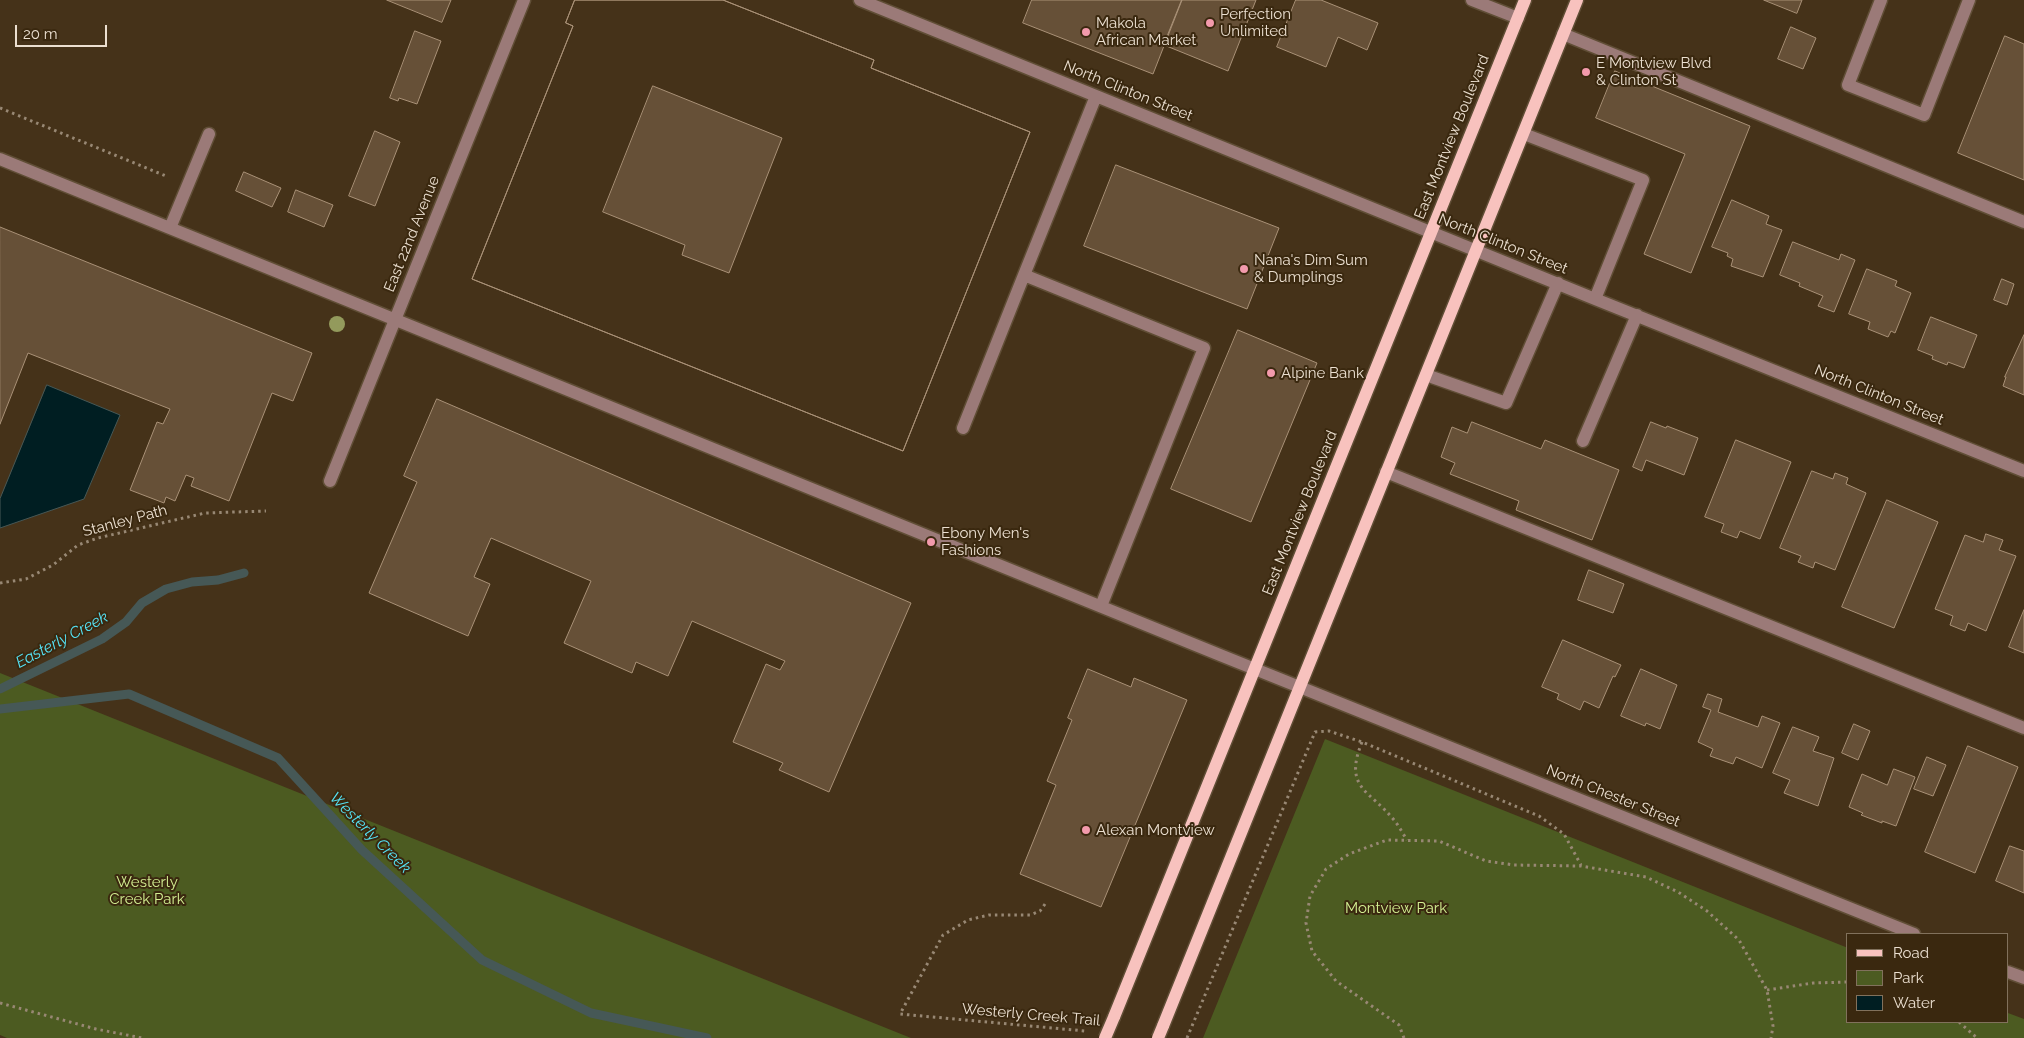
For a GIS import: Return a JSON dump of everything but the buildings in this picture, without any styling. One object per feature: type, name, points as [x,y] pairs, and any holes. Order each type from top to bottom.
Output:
[{"type":"main road","name":"East Montview Boulevard","points":[[1105,1038],[1256,669],[1525,0]]},
{"type":"main road","points":[[1160,1032],[1301,688],[1475,250],[1524,134],[1577,0]]},
{"type":"street","name":"East 22nd Avenue","points":[[330,481],[524,0]]},
{"type":"street","name":"North Clinton Street","points":[[860,0],[2024,471]]},
{"type":"street","points":[[1472,0],[1518,18]]},
{"type":"street","points":[[1881,0],[1848,85],[1924,115],[1969,0]]},
{"type":"street","points":[[1563,34],[2024,222]]},
{"type":"street","points":[[963,428],[1096,96]]},
{"type":"street","points":[[170,228],[208,134]]},
{"type":"street","points":[[1524,134],[1643,180],[1595,299]]},
{"type":"street","name":"North Chester Street","points":[[0,159],[1301,688],[1912,933]]},
{"type":"street","points":[[1024,276],[1204,348],[1100,606]]},
{"type":"street","points":[[1426,375],[1506,403],[1558,283]]},
{"type":"street","points":[[1583,441],[1637,315]]},
{"type":"street","points":[[1386,472],[2024,728]]},
{"type":"street","points":[[2009,972],[2024,978]]},
{"type":"path","points":[[0,108],[166,176]]},
{"type":"path","name":"Stanley Path","points":[[0,583],[26,579],[53,564],[78,545],[98,538],[205,513],[266,511]]},
{"type":"path","points":[[1187,1038],[1315,732],[1329,730],[1362,742],[1539,816],[1564,834],[1581,866]]},
{"type":"path","points":[[1362,742],[1354,770],[1357,780],[1370,798],[1394,820],[1407,840]]},
{"type":"path","points":[[1404,1038],[1399,1025],[1336,981],[1312,951],[1306,923],[1310,896],[1326,869],[1349,854],[1387,840],[1439,841],[1486,861],[1514,865],[1581,866],[1646,876],[1686,896],[1707,911],[1739,940],[1767,990],[1773,1026],[1771,1038]]},
{"type":"path","name":"Westerly Creek Trail","points":[[1045,904],[1040,911],[1030,915],[989,915],[968,920],[943,935],[900,1014],[1091,1032]]},
{"type":"path","points":[[1767,990],[1813,983],[1846,982]]},
{"type":"path","points":[[0,1003],[96,1029],[142,1038]]},
{"type":"path","points":[[1960,1023],[1977,1038]]},
{"type":"green space","name":"Westerly Creek Park","points":[[0,673],[911,1038],[7,1038],[0,1035]]},
{"type":"green space","name":"Montview Park","points":[[1325,739],[1846,947],[1846,1023],[2009,1023],[2009,1013],[2024,1019],[2024,1038],[1203,1038]]},
{"type":"water","points":[[47,385],[120,415],[84,499],[0,528],[0,499]]},
{"type":"waterway","name":"Easterly Creek","points":[[0,689],[102,639],[126,622],[142,603],[166,589],[192,582],[218,580],[244,573]]},
{"type":"waterway","name":"Westerly Creek","points":[[0,709],[129,694],[278,758],[362,850],[482,960],[591,1013],[707,1038]]},
{"type":"place","name":"Perfection Unlimited","points":[[1210,23]]},
{"type":"place","name":"Makola African Market","points":[[1086,32]]},
{"type":"place","name":"E Montview Blvd & Clinton St","points":[[1586,72]]},
{"type":"place","name":"Nana's Dim Sum & Dumplings","points":[[1244,269]]},
{"type":"place","name":"Alpine Bank","points":[[1271,373]]},
{"type":"place","name":"Ebony Men's Fashions","points":[[931,542]]},
{"type":"place","name":"Alexan Montview","points":[[1086,830]]}]
